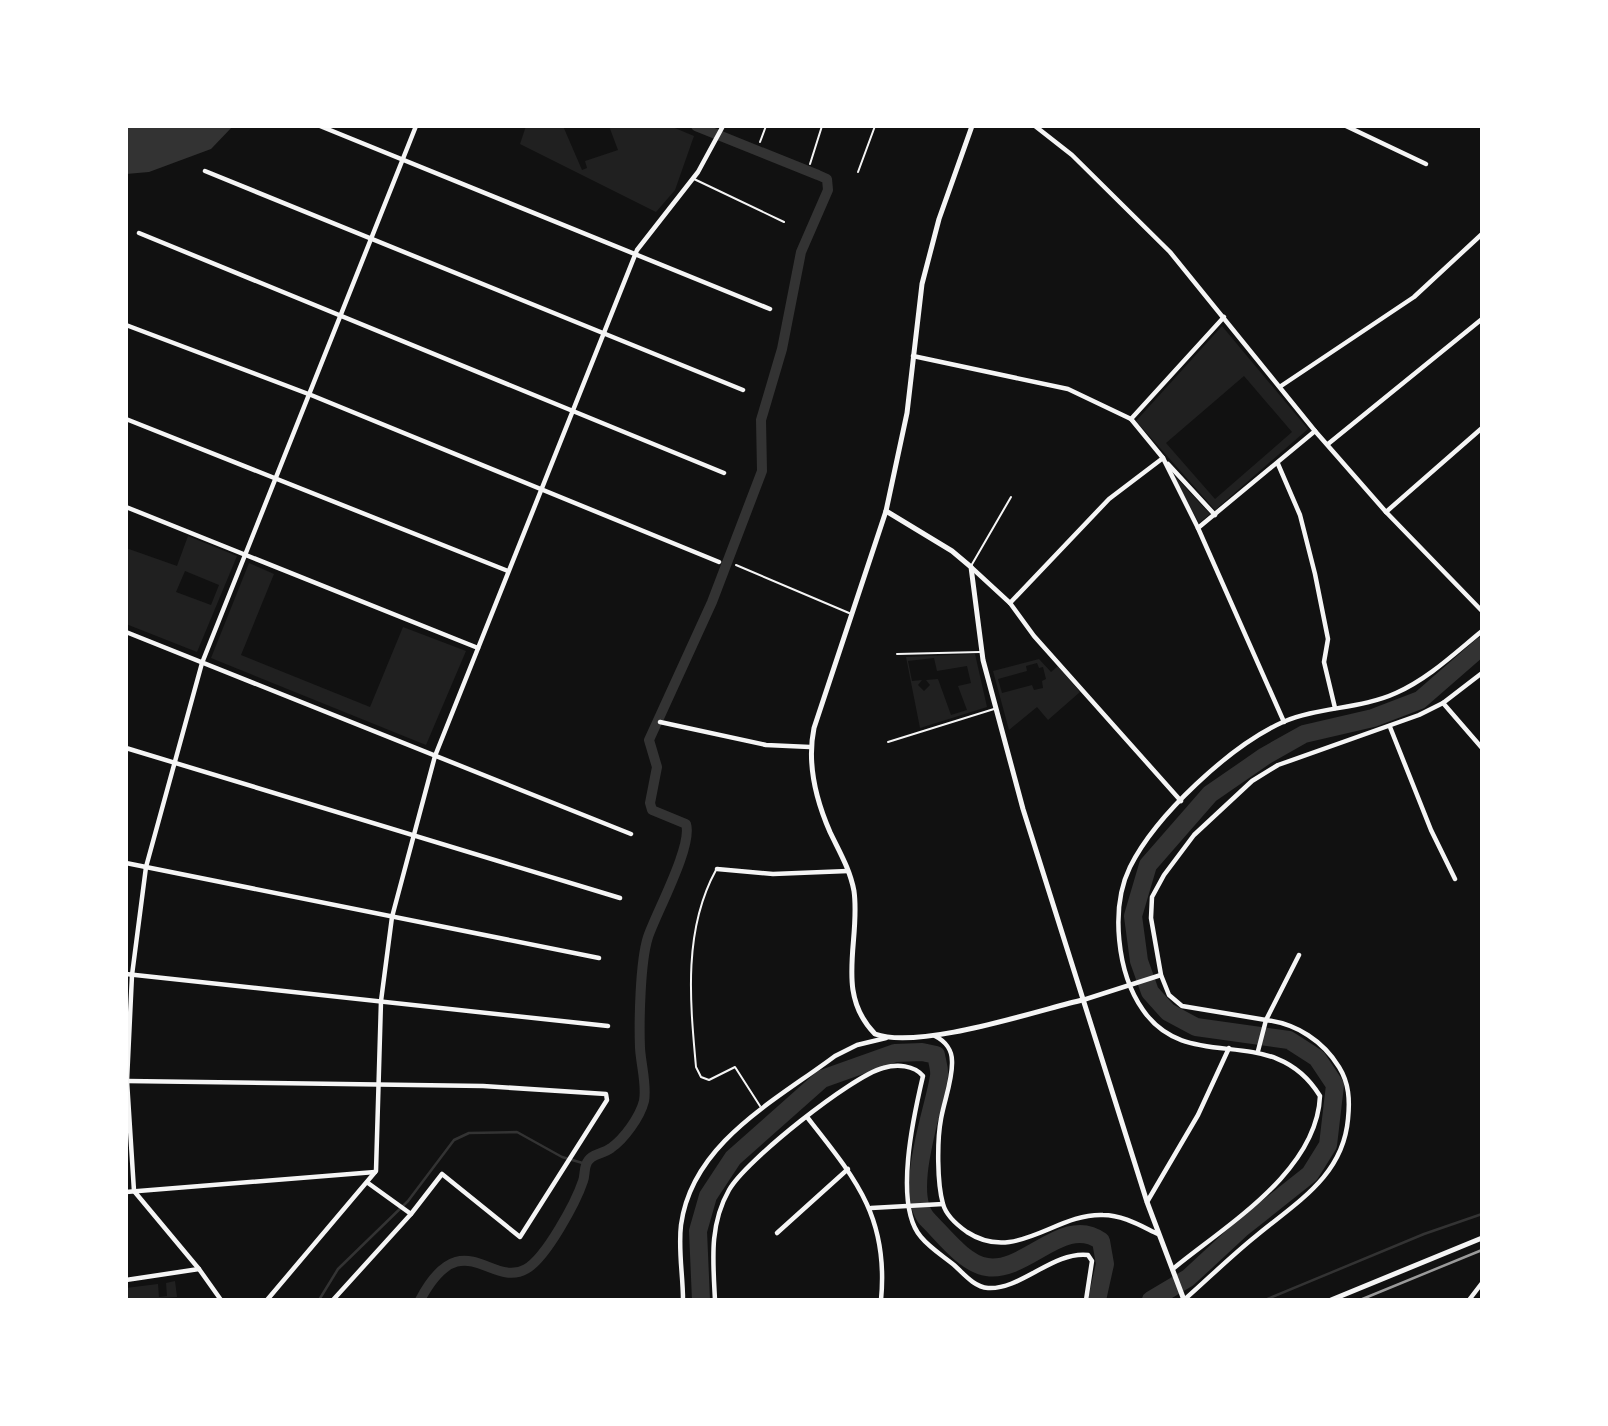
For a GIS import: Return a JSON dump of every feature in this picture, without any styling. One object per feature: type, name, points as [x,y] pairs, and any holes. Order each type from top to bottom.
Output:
[{"type":"street","points":[[320,126],[770,309]]},
{"type":"street","points":[[221,1300],[199,1269],[134,1191],[126,1081],[129,975],[146,867],[202,663],[416,126]]},
{"type":"street","points":[[267,1300],[376,1171],[381,1001],[392,917],[435,756],[635,255],[693,178],[723,126]]},
{"type":"street","points":[[886,1038],[874,1034],[862,1019],[851,988],[849,975],[856,910],[848,871],[821,808],[810,747],[886,510],[907,413],[922,284],[940,219],[972,126]]},
{"type":"street","points":[[1035,126],[1072,155],[1161,243],[1281,386],[1315,431],[1386,512],[1482,611]]},
{"type":"street","points":[[1346,126],[1426,164]]},
{"type":"street","points":[[205,171],[743,390]]},
{"type":"street","points":[[139,233],[724,473]]},
{"type":"street","points":[[1281,386],[1414,297],[1482,234]]},
{"type":"street","points":[[1131,419],[1224,317]]},
{"type":"street","points":[[1328,444],[1482,319]]},
{"type":"street","points":[[126,325],[311,394],[719,562]]},
{"type":"street","points":[[912,356],[1068,389],[1131,419],[1215,515]]},
{"type":"street","points":[[126,419],[508,571]]},
{"type":"street","points":[[1386,512],[1482,428]]},
{"type":"street","points":[[1198,528],[1315,431]]},
{"type":"street","points":[[1163,458],[1198,528],[1284,722]]},
{"type":"street","points":[[1010,603],[1109,499],[1163,458]]},
{"type":"street","points":[[1278,464],[1300,515],[1315,574],[1328,639],[1324,662],[1335,708]]},
{"type":"street","points":[[126,507],[478,648]]},
{"type":"street","points":[[886,510],[952,551],[1010,603],[1034,636],[1181,802]]},
{"type":"street","points":[[971,567],[981,652],[995,709],[1082,1000],[1147,1202],[1174,1268],[1183,1298],[1308,1194],[1331,1171],[1343,1149],[1350,1104],[1346,1078],[1331,1054],[1317,1040],[1284,1022],[1182,1006],[1169,995],[1159,975],[1151,918],[1152,897],[1194,835],[1223,804],[1278,765],[1390,727],[1443,703],[1482,673]]},
{"type":"street","points":[[1174,1268],[1286,1175],[1309,1142],[1319,1115],[1320,1096],[1294,1065],[1258,1051],[1174,1039],[1143,1011],[1128,985],[1119,924],[1124,881],[1130,866],[1153,833],[1222,760],[1284,722],[1395,694],[1434,671],[1482,631]]},
{"type":"street","points":[[126,632],[631,834]]},
{"type":"street","points":[[1443,703],[1482,748]]},
{"type":"street","points":[[660,722],[766,745],[810,747]]},
{"type":"street","points":[[1390,727],[1431,830],[1455,879]]},
{"type":"street","points":[[126,748],[620,898]]},
{"type":"street","points":[[126,863],[599,958]]},
{"type":"street","points":[[717,869],[773,874],[848,871]]},
{"type":"street","points":[[1258,1051],[1263,1027],[1299,955]]},
{"type":"street","points":[[129,975],[608,1026]]},
{"type":"street","points":[[684,1300],[680,1240],[682,1221],[699,1171],[714,1149],[835,1056],[857,1045],[886,1038],[935,1035],[1082,1000],[1159,975]]},
{"type":"street","points":[[935,1035],[948,1047],[952,1061],[940,1123],[943,1204],[950,1217],[966,1231],[997,1244],[1030,1238],[1086,1216],[1101,1214],[1125,1219],[1158,1234]]},
{"type":"street","points":[[1147,1202],[1198,1115],[1228,1048]]},
{"type":"street","points":[[715,1300],[712,1257],[714,1227],[729,1190],[746,1167],[807,1117],[882,1068],[896,1066],[918,1070],[923,1076],[911,1130],[909,1204],[920,1237],[973,1282],[987,1288],[1015,1280],[1075,1254],[1088,1255],[1092,1261],[1086,1300]]},
{"type":"street","points":[[126,1081],[483,1086],[606,1094],[607,1100],[520,1237],[442,1174],[411,1214],[334,1300]]},
{"type":"street","points":[[807,1117],[848,1169],[871,1208],[882,1254],[881,1300]]},
{"type":"street","points":[[777,1233],[848,1169]]},
{"type":"street","points":[[126,1192],[376,1171]]},
{"type":"street","points":[[368,1182],[411,1214]]},
{"type":"street","points":[[871,1208],[943,1204]]},
{"type":"street","points":[[1331,1300],[1482,1238]]},
{"type":"street","points":[[126,1280],[199,1269]]},
{"type":"street","points":[[1469,1300],[1482,1283]]},
{"type":"lane","points":[[760,142],[766,126]]},
{"type":"lane","points":[[810,164],[822,126]]},
{"type":"lane","points":[[858,173],[875,126]]},
{"type":"lane","points":[[693,178],[784,222]]},
{"type":"lane","points":[[971,567],[1012,496]]},
{"type":"lane","points":[[736,565],[853,614]]},
{"type":"lane","points":[[897,654],[981,652]]},
{"type":"lane","points":[[888,742],[995,709]]},
{"type":"lane","points":[[717,869],[698,908],[696,926],[690,991],[696,1067],[701,1077],[709,1080],[734,1068],[762,1110]]},
{"type":"shaded area","points":[[126,126],[233,126],[211,149],[149,172],[126,174]]},
{"type":"shaded area","points":[[526,126],[563,126],[582,170],[587,168],[585,161],[618,150],[609,126],[670,126],[694,136],[675,190],[656,212],[520,144]]},
{"type":"shaded area","points":[[1222,326],[1308,429],[1215,510],[1136,421]],"holes":[[[1244,376],[1292,432],[1215,499],[1166,443]]]},
{"type":"shaded area","points":[[1172,473],[1210,514],[1199,523]]},
{"type":"shaded area","points":[[188,536],[237,556],[197,652],[126,624],[126,548],[177,566]],"holes":[[[185,571],[219,585],[211,605],[176,592]]]},
{"type":"shaded area","points":[[249,563],[274,574],[241,655],[370,707],[403,627],[466,651],[426,745],[211,658]]},
{"type":"shaded area","points":[[975,654],[987,707],[920,728],[906,657]],"holes":[[[934,658],[937,671],[967,666],[971,683],[958,686],[967,710],[951,715],[938,679],[926,680],[930,685],[924,691],[918,685],[922,680],[912,681],[908,661]]]},
{"type":"shaded area","points":[[1039,659],[1051,672],[1058,666],[1080,692],[1048,720],[1037,707],[1009,730],[993,671]],"holes":[[[1037,663],[1039,668],[1043,667],[1046,679],[1042,681],[1043,688],[1034,690],[1032,685],[1002,693],[998,679],[1027,671],[1026,666]]]},
{"type":"shaded area","points":[[175,1281],[177,1297],[128,1300],[126,1288],[158,1284],[159,1297],[167,1296],[166,1283]]},
{"type":"waterway","points":[[420,1300],[435,1277],[449,1265],[463,1261],[476,1262],[513,1273],[534,1263],[551,1242],[574,1202],[588,1161],[621,1139],[635,1121],[644,1101],[640,1023],[645,948],[673,880],[687,834],[686,824],[652,810],[650,803],[657,767],[649,740],[712,602],[762,471],[761,420],[782,349],[801,252],[828,190],[827,179],[696,126]]},
{"type":"waterway","points":[[1151,1300],[1188,1278],[1242,1228],[1310,1174],[1328,1145],[1335,1085],[1317,1058],[1289,1040],[1196,1027],[1168,1012],[1150,992],[1139,961],[1133,916],[1148,865],[1210,794],[1265,756],[1304,734],[1373,718],[1420,700],[1482,646]]},
{"type":"waterway","points":[[701,1300],[698,1231],[708,1196],[733,1158],[822,1079],[895,1053],[922,1052],[936,1055],[939,1071],[919,1172],[921,1209],[929,1221],[963,1255],[987,1267],[1016,1262],[1059,1239],[1073,1235],[1087,1235],[1101,1241],[1105,1264],[1097,1300]]},
{"type":"waterway","points":[[319,1300],[338,1269],[408,1201],[454,1140],[469,1133],[517,1132],[562,1157],[586,1164]]},
{"type":"waterway","points":[[1265,1300],[1424,1234],[1482,1214]]},
{"type":"railway","points":[[1360,1300],[1482,1250]]}]
